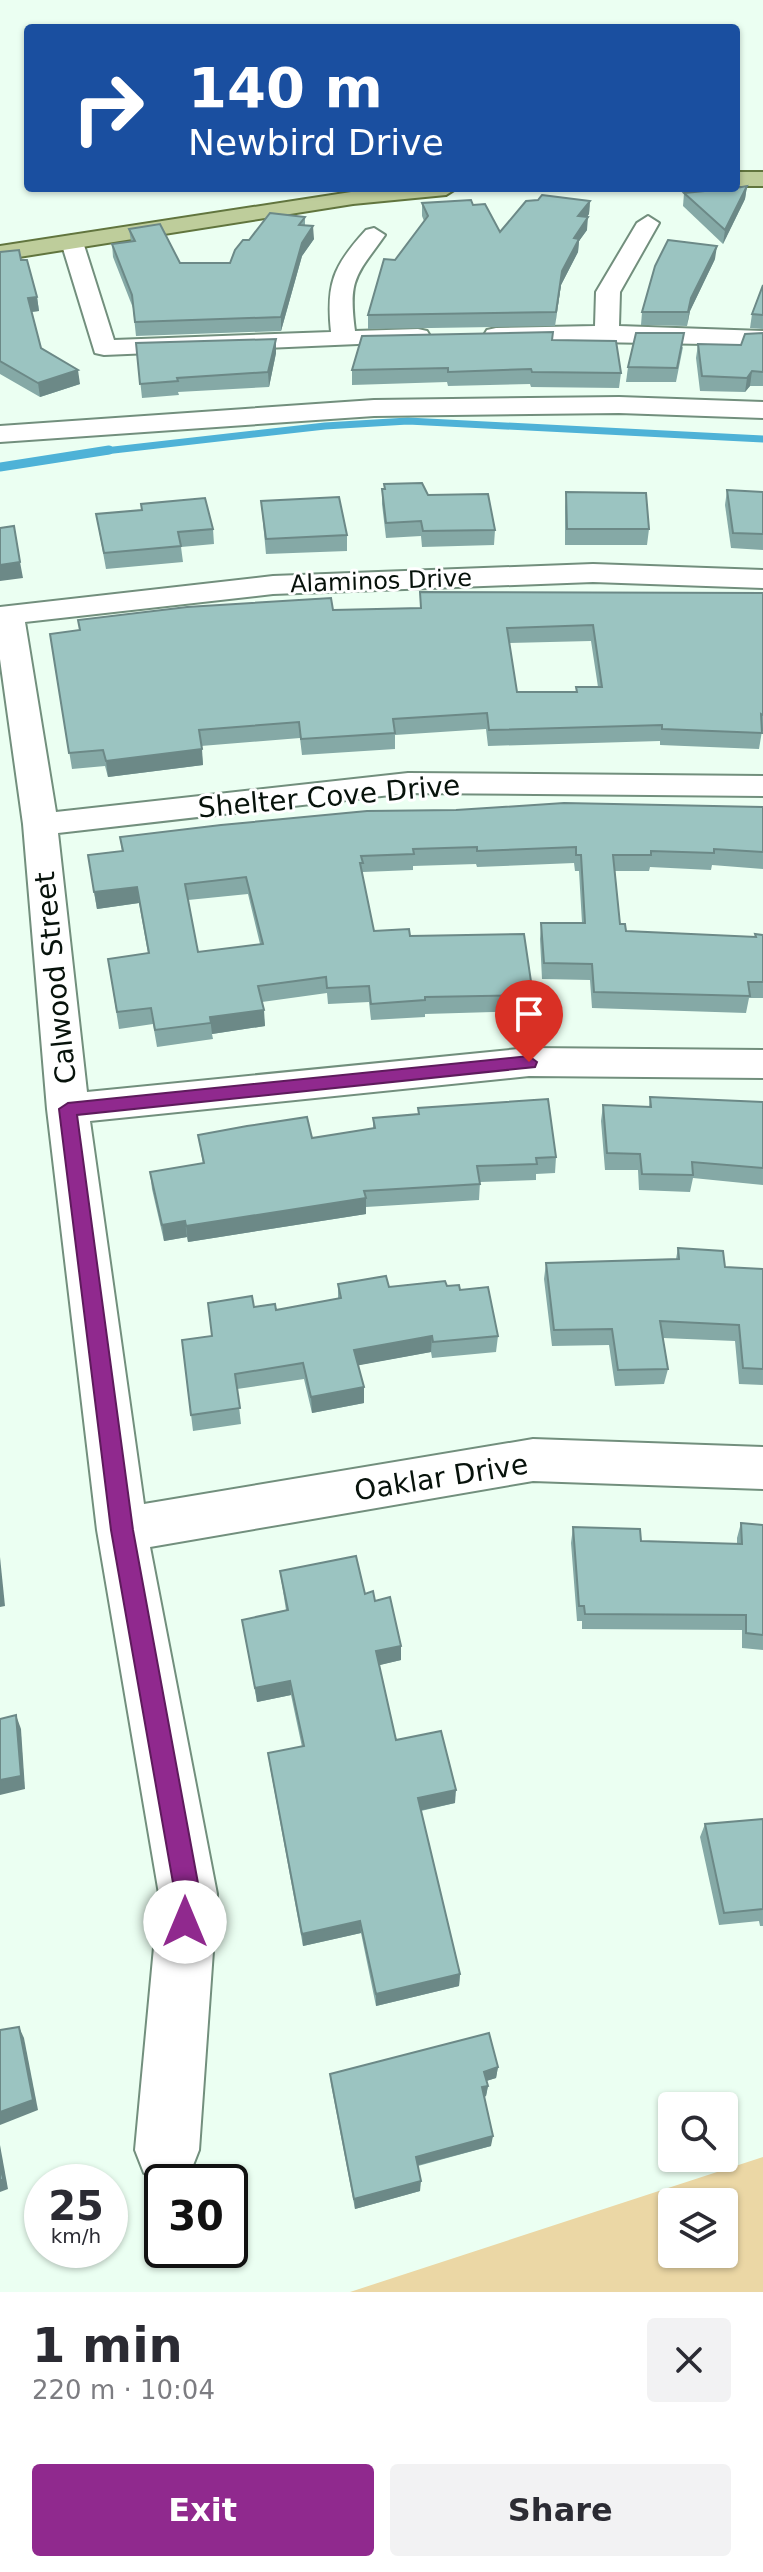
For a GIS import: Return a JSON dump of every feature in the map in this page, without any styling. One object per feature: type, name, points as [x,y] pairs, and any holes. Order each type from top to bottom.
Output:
[{"type":"main road","points":[[740,179],[763,179]]},
{"type":"main road","points":[[0,253],[353,197],[405,192]]},
{"type":"street","points":[[607,333],[608,292],[648,223]]},
{"type":"street","points":[[344,338],[338,293],[350,260],[374,235]]},
{"type":"street","points":[[72,242],[104,348],[437,336]]},
{"type":"street","points":[[468,335],[607,333],[763,338]]},
{"type":"street","points":[[0,434],[374,408],[619,405],[763,410]]},
{"type":"street","name":"Alaminos Drive","points":[[5,615],[273,585],[593,573],[763,579]]},
{"type":"street","name":"Calwood Street","points":[[5,615],[40,824],[68,1109],[122,1530],[188,1894],[167,2150]]},
{"type":"street","name":"Shelter Cove Drive","points":[[40,824],[408,783],[763,786]]},
{"type":"street","points":[[68,1109],[529,1062],[763,1064]]},
{"type":"street","name":"Oaklar Drive","points":[[122,1530],[533,1460],[763,1468]]},
{"type":"shaded area","points":[[763,2157],[763,2292],[350,2292],[658,2191],[658,2268],[738,2268],[738,2188],[668,2188],[717,2172],[738,2172],[738,2165]]},
{"type":"building","points":[[747,186],[725,230],[684,193],[740,192],[740,187]]},
{"type":"building","points":[[542,195],[590,201],[578,216],[588,217],[574,238],[579,239],[562,271],[556,312],[368,315],[384,259],[395,260],[428,216],[422,203],[471,200],[473,205],[485,204],[500,232],[526,201],[538,200]]},
{"type":"building","points":[[270,213],[305,217],[299,225],[313,226],[302,243],[281,317],[135,322],[132,295],[112,244],[135,241],[129,229],[160,224],[180,263],[230,263],[243,240],[249,240]]},
{"type":"building","points":[[668,240],[717,246],[691,298],[688,312],[642,312],[655,266]]},
{"type":"building","points":[[19,250],[21,260],[27,260],[37,297],[28,298],[41,348],[78,370],[38,383],[0,361],[0,252]]},
{"type":"building","points":[[763,285],[763,315],[752,314]]},
{"type":"building","points":[[553,332],[552,340],[616,341],[621,373],[532,372],[531,369],[448,372],[448,368],[352,370],[362,336]]},
{"type":"building","points":[[636,333],[684,333],[677,368],[628,367]]},
{"type":"building","points":[[763,333],[763,372],[752,371],[747,378],[702,376],[698,344],[741,345],[745,334]]},
{"type":"building","points":[[276,339],[268,372],[177,378],[178,381],[140,384],[136,343]]},
{"type":"building","points":[[422,483],[428,495],[488,494],[495,530],[423,531],[421,521],[386,523],[384,484]]},
{"type":"building","points":[[727,490],[763,492],[763,534],[733,533]]},
{"type":"building","points":[[566,492],[646,493],[649,529],[567,529]]},
{"type":"building","points":[[339,497],[347,535],[266,539],[261,501]]},
{"type":"building","points":[[205,498],[213,529],[178,532],[181,546],[104,553],[96,514],[142,510],[141,504]]},
{"type":"building","points":[[14,526],[20,562],[0,565],[0,528]]},
{"type":"building","points":[[420,592],[763,593],[762,733],[662,729],[662,725],[489,730],[487,713],[393,719],[395,733],[301,739],[299,722],[199,730],[202,749],[106,761],[103,750],[69,753],[50,634],[80,630],[78,620],[187,607],[331,598],[333,610],[421,608]],"holes":[[[593,625],[602,687],[576,687],[577,692],[517,692],[507,628]]]},
{"type":"building","points":[[564,803],[763,807],[763,852],[714,849],[714,853],[651,851],[651,855],[613,855],[620,924],[625,924],[626,931],[763,935],[763,982],[748,982],[750,996],[594,992],[592,964],[544,963],[541,923],[585,923],[581,855],[576,855],[576,847],[477,851],[477,847],[413,849],[414,854],[361,856],[374,931],[409,929],[410,936],[524,934],[533,995],[425,997],[425,1000],[371,1004],[369,986],[327,988],[326,977],[258,986],[264,1010],[210,1017],[211,1023],[155,1030],[151,1008],[117,1012],[108,959],[149,953],[137,887],[94,892],[88,855],[123,851],[120,837],[367,811],[456,810]],"holes":[[[246,877],[263,944],[198,952],[185,884]]]},
{"type":"building","points":[[650,1097],[763,1102],[763,1168],[692,1162],[693,1175],[642,1174],[640,1154],[607,1153],[603,1105],[651,1107]]},
{"type":"building","points":[[548,1099],[556,1157],[536,1158],[537,1164],[477,1166],[480,1184],[364,1191],[366,1198],[186,1226],[185,1221],[162,1225],[150,1172],[204,1163],[198,1135],[307,1117],[312,1138],[375,1128],[373,1118],[419,1114],[418,1108]]},
{"type":"building","points":[[678,1248],[723,1251],[725,1267],[763,1269],[763,1369],[743,1368],[739,1325],[660,1321],[668,1369],[618,1370],[612,1329],[554,1330],[546,1263],[679,1259]]},
{"type":"building","points":[[386,1276],[389,1287],[445,1281],[447,1286],[459,1285],[460,1290],[488,1287],[498,1336],[433,1342],[432,1336],[354,1350],[364,1387],[311,1397],[303,1363],[235,1374],[240,1408],[191,1415],[182,1340],[212,1336],[208,1303],[252,1296],[254,1307],[275,1304],[276,1310],[341,1298],[338,1284]]},
{"type":"building","points":[[741,1523],[763,1525],[763,1635],[746,1633],[746,1615],[585,1614],[584,1606],[579,1606],[573,1527],[640,1529],[641,1541],[742,1544]]},
{"type":"building","points":[[356,1556],[365,1594],[373,1591],[375,1601],[390,1597],[401,1646],[376,1651],[396,1740],[441,1731],[456,1790],[418,1798],[460,1974],[376,1994],[360,1921],[302,1934],[268,1753],[304,1746],[290,1681],[255,1688],[242,1620],[288,1610],[280,1571]]},
{"type":"building","points":[[16,1715],[21,1776],[0,1780],[0,1719]]},
{"type":"building","points":[[763,1819],[763,1909],[724,1913],[705,1824]]},
{"type":"building","points":[[19,2027],[33,2100],[0,2112],[0,2030]]},
{"type":"building","points":[[489,2033],[498,2067],[484,2072],[488,2086],[482,2087],[493,2136],[416,2157],[421,2181],[354,2199],[330,2074]]},
{"type":"waterway","points":[[97,452],[325,426],[408,421],[763,439]]},
{"type":"waterway","points":[[97,452],[109,450]]},
{"type":"waterway","points":[[0,467],[97,452]]},
{"type":"route","points":[[185,1922],[188,1894],[122,1530],[68,1109],[529,1062]]}]
